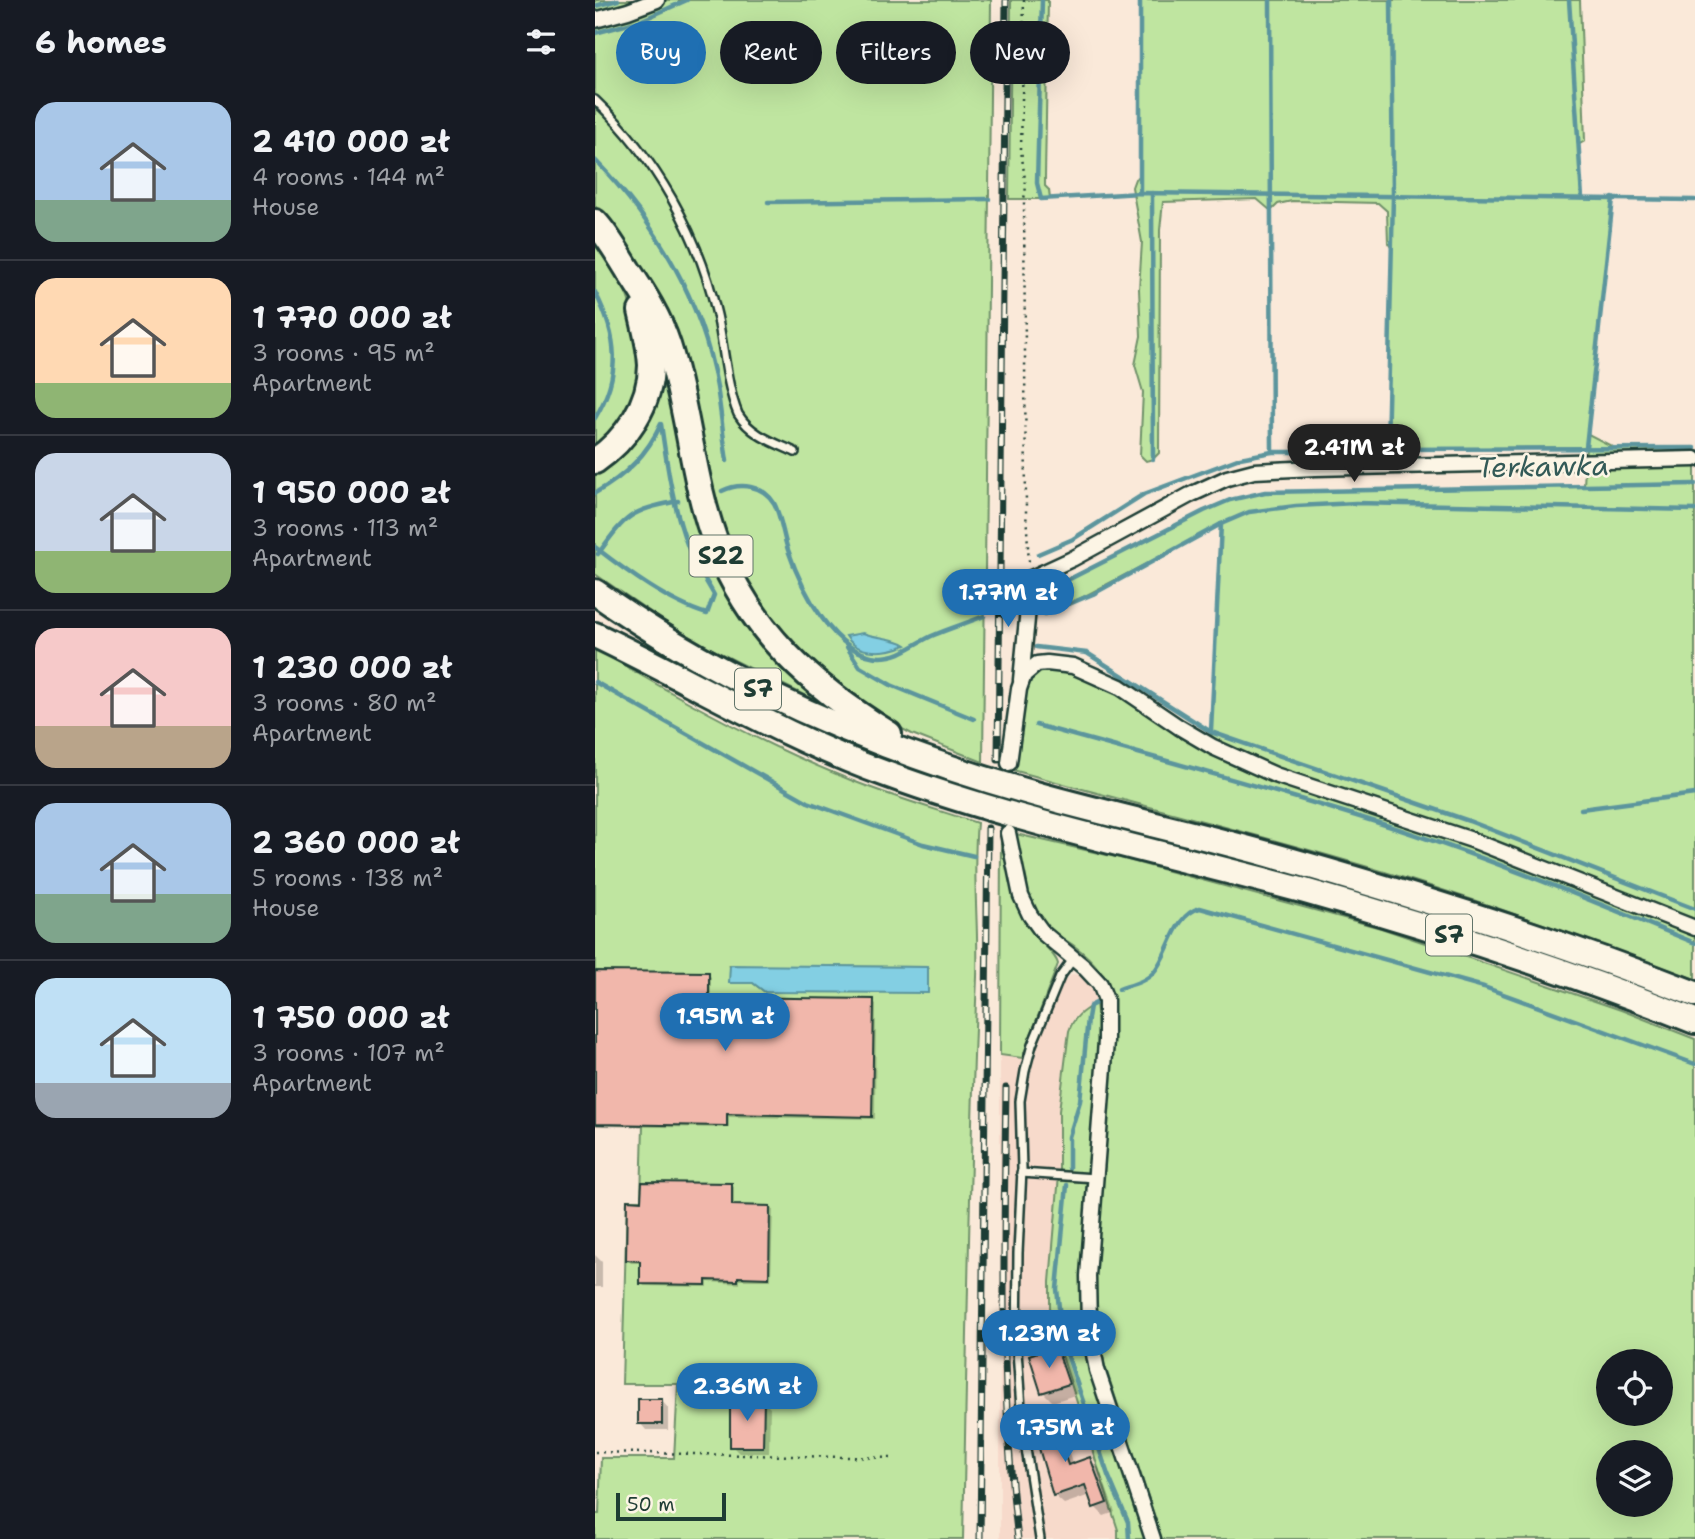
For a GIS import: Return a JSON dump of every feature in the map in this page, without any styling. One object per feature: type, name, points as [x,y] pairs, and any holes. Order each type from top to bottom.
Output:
[{"type":"highway","name":"S22","points":[[595,222],[654,311],[668,344],[707,517],[728,570],[752,612],[783,652],[807,676],[856,713],[934,763]]},
{"type":"highway","points":[[595,461],[615,445],[632,425],[643,402],[649,378],[650,346],[628,270]]},
{"type":"highway","name":"S7","points":[[595,592],[686,650],[760,690],[822,719],[934,763],[1039,796],[1197,835],[1426,900],[1539,937],[1695,994]]},
{"type":"highway","name":"S7","points":[[595,624],[652,662],[798,738],[873,769],[1001,812],[1307,892],[1422,926],[1695,1021]]},
{"type":"highway","points":[[595,635],[652,662]]},
{"type":"street","points":[[595,20],[657,0]]},
{"type":"street","points":[[1009,763],[1021,681],[1031,578],[1216,482],[1254,471],[1695,459]]},
{"type":"street","points":[[1021,681],[1027,670],[1037,664],[1073,666],[1120,687],[1213,747],[1275,775],[1472,840],[1695,928]]},
{"type":"street","points":[[1009,832],[1013,866],[1030,915],[1043,933],[1100,984],[1106,1000],[1106,1041],[1089,1276],[1089,1328],[1097,1370],[1153,1539]]},
{"type":"lane","points":[[595,100],[629,136],[662,182],[690,232],[713,300],[738,414],[745,425],[756,434],[795,452]]},
{"type":"lane","points":[[1040,1539],[1022,1423],[1017,1334],[1020,1101],[1025,1071],[1045,1010],[1060,977],[1074,958]]},
{"type":"lane","points":[[1021,1173],[1095,1178]]},
{"type":"lane","points":[[1017,1334],[1092,1345]]},
{"type":"path","points":[[1024,0],[1021,150],[1026,187],[1026,512],[1031,578]]},
{"type":"path","points":[[595,1452],[894,1458]]},
{"type":"shaded area","points":[[1054,973],[1065,980],[1073,974],[1083,976],[1096,1003],[1078,1014],[1069,1031],[1059,1111],[1059,1175],[1050,1310],[1055,1334],[1118,1530],[1118,1539],[1000,1539],[1000,1055],[1022,1057]]},
{"type":"green space","points":[[595,0],[991,0],[991,21],[970,21],[970,84],[990,84],[983,762],[912,734],[883,719],[793,652],[742,580],[612,226],[595,206]]},
{"type":"green space","points":[[1011,0],[1048,0],[1048,21],[1011,21]]},
{"type":"green space","points":[[1140,0],[1580,0],[1585,141],[1578,145],[1582,198],[1613,198],[1588,434],[1617,449],[1695,448],[1695,979],[1521,916],[1388,873],[1013,770],[1027,670],[1073,666],[1213,747],[1211,732],[1220,525],[1064,607],[1045,614],[1035,614],[1029,607],[1030,598],[1204,511],[1230,500],[1265,492],[1584,486],[1586,447],[1387,449],[1392,249],[1388,243],[1387,211],[1378,203],[1292,201],[1278,204],[1271,211],[1257,199],[1163,202],[1160,230],[1159,453],[1146,461],[1140,455],[1143,392],[1135,365],[1141,336],[1139,289],[1142,242],[1132,187],[1135,179],[1140,176]]},
{"type":"green space","points":[[1010,84],[1047,84],[1045,186],[1049,190],[1050,199],[1009,199]]},
{"type":"green space","points":[[595,243],[622,284],[631,306],[639,352],[638,376],[632,399],[619,426],[595,449]]},
{"type":"green space","points":[[661,361],[696,507],[812,699],[714,650],[662,620],[595,574],[595,471]]},
{"type":"green space","points":[[595,648],[685,700],[777,748],[874,789],[977,823],[977,977],[963,1539],[595,1539],[595,1514],[599,1514],[601,1458],[674,1458],[678,1384],[622,1384],[627,1200],[641,1200],[643,1125],[595,1124]],"holes":[[[730,966],[927,967],[765,992]]]},
{"type":"green space","points":[[1001,831],[1004,831],[1013,886],[1022,917],[1058,964],[1022,1058],[1000,1055]]},
{"type":"green space","points":[[1016,834],[1120,858],[1381,928],[1621,1010],[1695,1039],[1695,1539],[1162,1539],[1104,1363],[1095,1288],[1113,1002],[1104,977],[1094,963],[1042,920],[1029,898],[1021,872]]},
{"type":"green space","points":[[1096,1003],[1099,1028],[1096,1095],[1085,1203],[1082,1335],[1088,1366],[1147,1539],[1118,1539],[1118,1530],[1055,1334],[1050,1310],[1059,1175],[1059,1111],[1069,1031],[1076,1018]]},
{"type":"water","points":[[863,633],[906,645],[882,651],[865,650],[846,636]]},
{"type":"water","points":[[730,965],[928,967],[928,993],[765,992],[753,983],[729,983]]},
{"type":"building","points":[[595,971],[709,972],[709,997],[874,999],[872,1117],[727,1114],[727,1126],[595,1124]]},
{"type":"building","points":[[642,1182],[732,1183],[732,1205],[770,1206],[769,1278],[706,1280],[706,1285],[640,1284],[640,1261],[626,1260],[627,1200],[641,1201]]},
{"type":"building","points":[[1056,1346],[1069,1384],[1041,1393],[1029,1355]]},
{"type":"building","points":[[638,1399],[662,1399],[662,1424],[638,1424]]},
{"type":"building","points":[[730,1399],[764,1399],[763,1447],[730,1447]]},
{"type":"building","points":[[1051,1414],[1068,1465],[1090,1457],[1107,1503],[1093,1508],[1085,1485],[1053,1496],[1031,1421]]},
{"type":"waterway","points":[[595,6],[618,0]]},
{"type":"waterway","points":[[595,33],[640,21],[687,0]]},
{"type":"waterway","points":[[1042,0],[1037,183],[1041,199],[1140,193],[1695,200]]},
{"type":"waterway","points":[[1140,0],[1140,193]]},
{"type":"waterway","points":[[1270,0],[1272,452]]},
{"type":"waterway","points":[[1387,449],[1393,196],[1391,0]]},
{"type":"waterway","points":[[1569,0],[1582,198]]},
{"type":"waterway","points":[[595,160],[638,210],[673,264],[688,294],[710,355],[727,461]]},
{"type":"waterway","points":[[1152,193],[1153,459]]},
{"type":"waterway","points":[[1586,447],[1613,198]]},
{"type":"waterway","points":[[768,202],[989,199]]},
{"type":"waterway","points":[[595,292],[608,324],[614,355],[610,386],[595,418]]},
{"type":"waterway","points":[[595,493],[634,464],[649,446],[661,424],[678,517],[688,547],[714,595],[707,614],[663,594],[595,547]]},
{"type":"waterway","points":[[1038,554],[1073,539],[1144,494],[1240,458],[1272,452],[1695,448]]},
{"type":"waterway","name":"Terkawka","points":[[1036,596],[1204,511],[1230,500],[1265,492],[1695,484]]},
{"type":"waterway","name":"Terkawka","points":[[722,491],[751,487],[769,497],[774,503],[801,583],[811,600],[834,633],[863,654],[880,657],[895,655],[934,635],[984,616]]},
{"type":"waterway","name":"Terkawka","points":[[598,554],[616,530],[631,516],[649,508],[678,501]]},
{"type":"waterway","points":[[1045,614],[1093,594],[1221,524],[1249,512],[1356,503],[1695,510]]},
{"type":"waterway","points":[[1211,731],[1221,524]]},
{"type":"waterway","name":"Terkawka","points":[[1004,604],[1023,599]]},
{"type":"waterway","points":[[847,647],[860,667],[891,685],[974,719]]},
{"type":"waterway","points":[[1036,647],[1087,653],[1211,732],[1469,821],[1695,909]]},
{"type":"waterway","points":[[595,682],[808,802],[923,844],[974,856]]},
{"type":"waterway","points":[[1036,725],[1263,788],[1398,829],[1511,869],[1695,943]]},
{"type":"waterway","points":[[1581,809],[1695,794]]},
{"type":"waterway","points":[[1119,989],[1150,976],[1159,965],[1184,918],[1200,908],[1484,987],[1695,1064]]},
{"type":"waterway","points":[[1069,1168],[1069,1137],[1080,1101],[1088,1018],[1090,1006],[1096,1003]]},
{"type":"waterway","points":[[1062,1336],[1057,1289],[1067,1185]]},
{"type":"waterway","points":[[1065,1348],[1108,1475],[1128,1522],[1129,1539]]},
{"type":"railway","points":[[998,760],[1006,0]]},
{"type":"railway","points":[[980,1539],[988,828]]},
{"type":"railway","points":[[1006,1088],[1005,1370],[1018,1539]]}]
